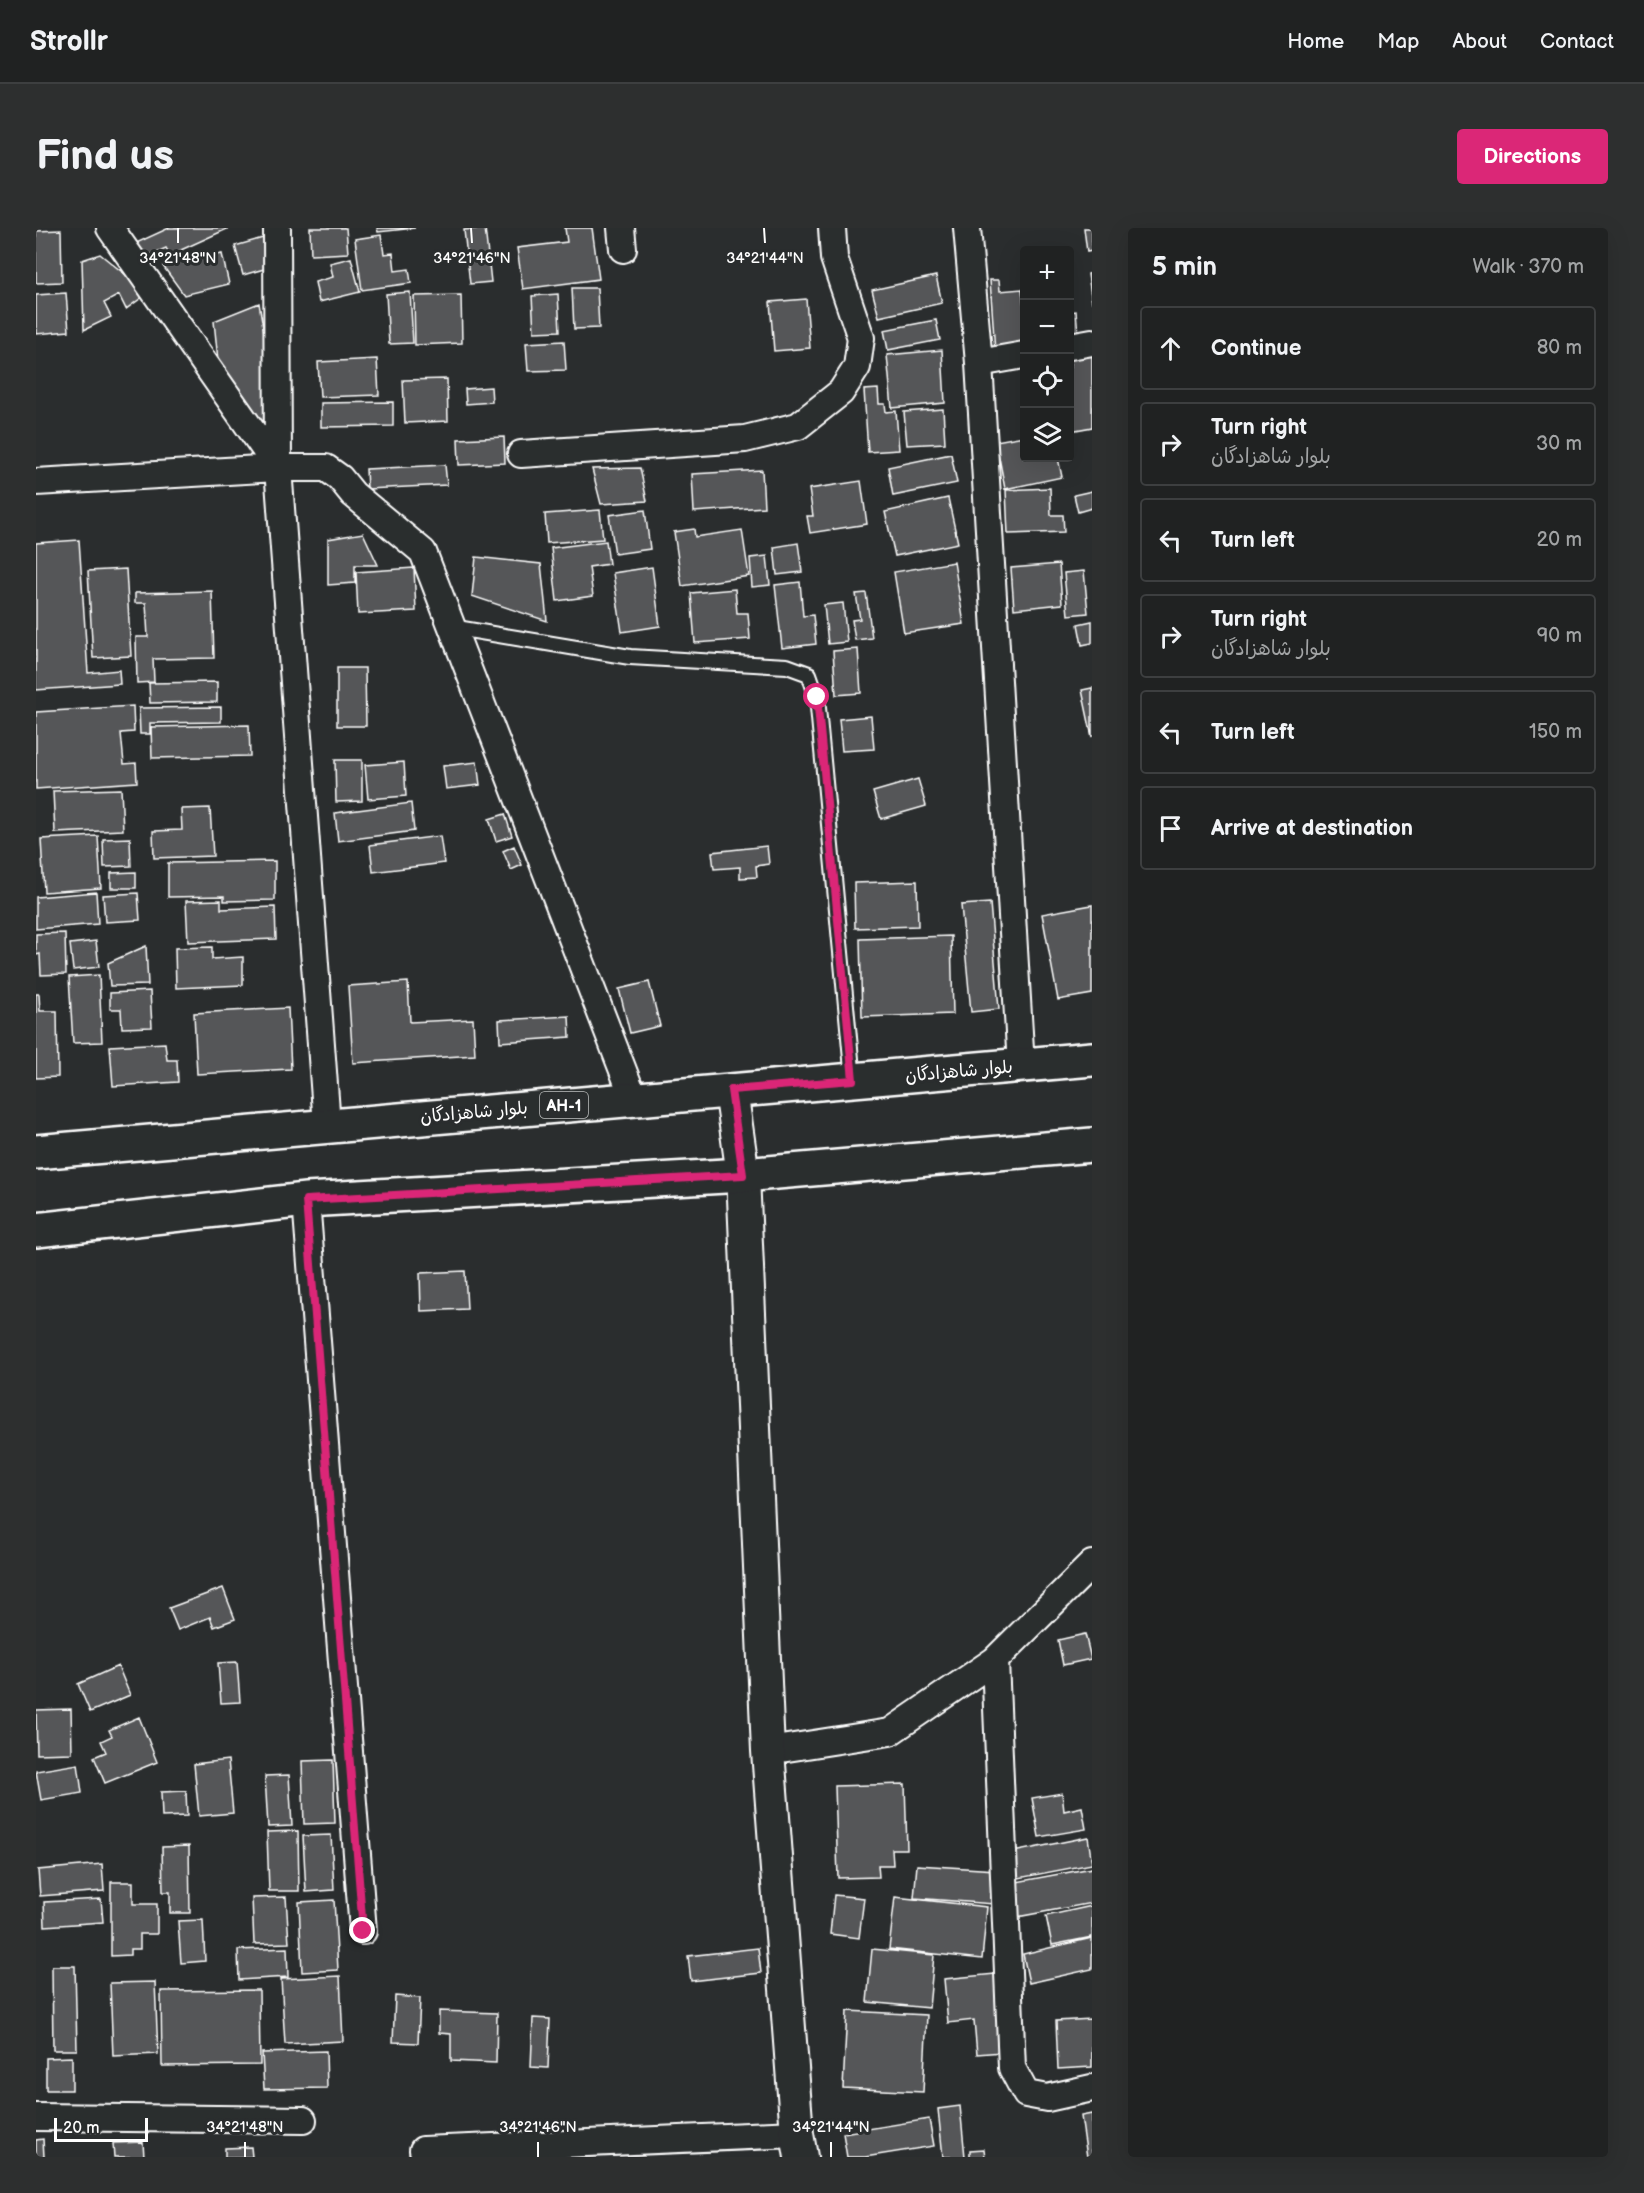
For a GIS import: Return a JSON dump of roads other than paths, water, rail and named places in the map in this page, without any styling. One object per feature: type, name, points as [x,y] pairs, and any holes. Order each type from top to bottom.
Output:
[{"type":"main road","name":"بلوار شاهزادگان","points":[[36,1152],[1092,1059]]},
{"type":"main road","points":[[36,1230],[306,1200],[743,1175],[1092,1145]]},
{"type":"street","points":[[110,228],[278,468]]},
{"type":"street","points":[[277,228],[278,468],[327,1125]]},
{"type":"street","points":[[521,454],[745,440],[798,426],[841,392],[857,367],[861,338],[834,258],[832,228]]},
{"type":"street","points":[[967,228],[979,363],[1021,1066]]},
{"type":"street","points":[[1074,345],[1092,342]]},
{"type":"street","points":[[979,363],[1020,356]]},
{"type":"street","points":[[36,482],[278,468],[326,468],[340,478],[353,494],[423,552],[634,1099]]},
{"type":"street","points":[[423,2150],[799,2145],[768,1751],[743,1175],[731,1090]]},
{"type":"street","points":[[306,1200],[363,1931]]},
{"type":"street","points":[[768,1751],[890,1732],[995,1660],[1092,1564]]},
{"type":"street","points":[[995,1660],[1012,2068],[1026,2094],[1047,2098],[1092,2088]]},
{"type":"street","points":[[36,2117],[303,2120]]},
{"type":"lane","points":[[451,627],[630,657],[787,666],[809,674],[817,697],[853,1080]]}]
